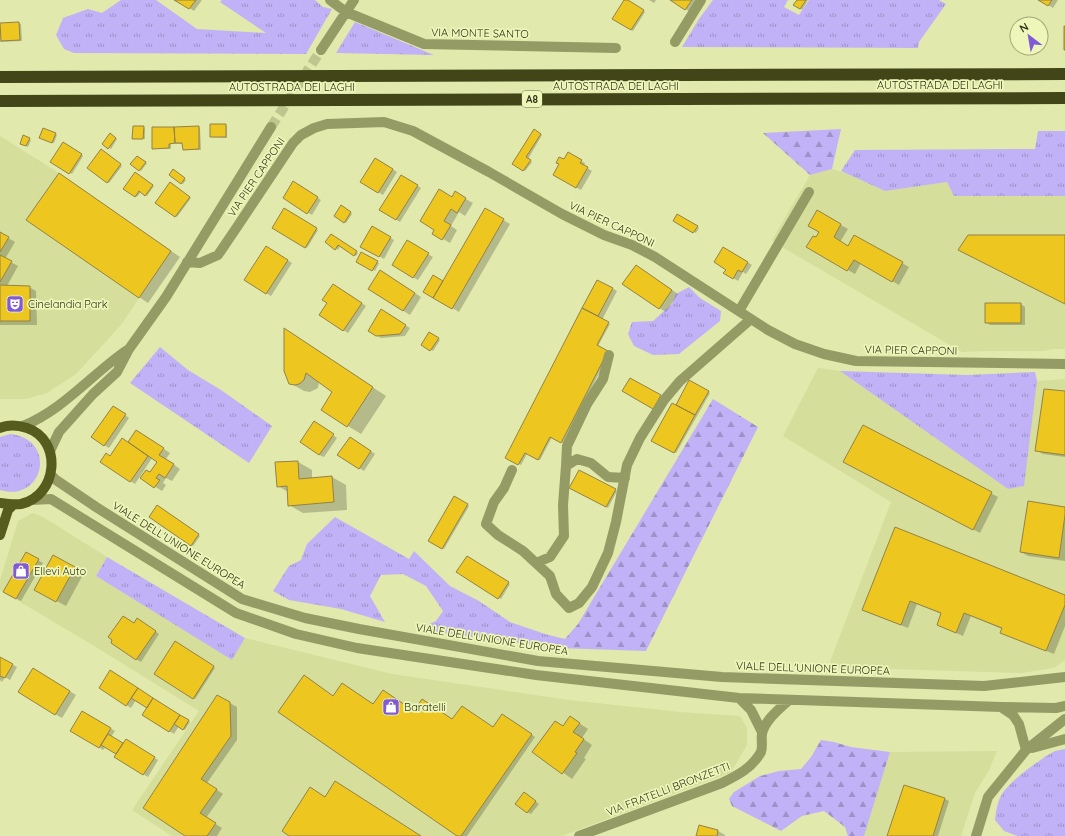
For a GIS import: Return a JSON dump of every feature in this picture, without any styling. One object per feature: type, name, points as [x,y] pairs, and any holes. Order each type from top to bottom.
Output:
[{"type":"highway","name":"AUTOSTRADA DEI LAGHI","points":[[0,76],[1065,74]]},
{"type":"highway","name":"AUTOSTRADA DEI LAGHI","points":[[0,101],[1065,98]]},
{"type":"main road","points":[[0,502],[13,505],[23,504],[40,494],[47,485],[51,475],[53,463],[47,444],[36,433],[22,426],[1,426]]},
{"type":"main road","points":[[0,535],[8,510],[13,505]]},
{"type":"street","name":"VIA MONTE SANTO","points":[[330,0],[346,12],[424,44],[616,48]]},
{"type":"street","points":[[321,50],[354,0]]},
{"type":"street","points":[[675,42],[701,0]]},
{"type":"street","name":"VIA PIER CAPPONI","points":[[187,262],[200,263],[218,255],[293,142],[301,135],[314,128],[327,124],[384,122],[413,131],[562,214],[604,235],[632,245],[655,257],[768,330],[795,344],[824,354],[856,361],[1065,364]]},
{"type":"street","name":"VIA PIER CAPPONI","points":[[50,451],[59,432],[93,394],[117,372],[129,349],[157,310],[271,127]]},
{"type":"street","points":[[739,311],[809,192]]},
{"type":"street","points":[[512,470],[504,488],[494,502],[486,524],[498,535],[523,551],[550,576],[556,594],[569,608],[579,603],[592,587],[608,553],[616,522],[627,465],[640,438],[664,400],[684,377],[751,319]]},
{"type":"street","name":"VIA PIER CAPPONI","points":[[22,426],[36,421],[49,413],[85,385],[108,363],[129,349]]},
{"type":"street","points":[[536,563],[550,557],[564,536],[563,505],[567,446],[587,404],[602,379],[609,355]]},
{"type":"street","points":[[566,466],[577,459],[590,463],[608,477],[624,478]]},
{"type":"street","name":"VIALE DELL'UNIONE EUROPEA","points":[[51,475],[96,507],[242,599],[305,618],[359,629],[538,661],[722,677],[984,686],[1065,677]]},
{"type":"street","points":[[31,500],[51,499],[236,613],[296,634],[357,648],[505,670],[739,698],[1001,707],[1056,708],[1065,706]]},
{"type":"street","points":[[739,698],[750,710],[762,732]]},
{"type":"street","name":"VIA FRATELLI BRONZETTI","points":[[579,836],[594,833],[722,783],[743,773],[762,751],[762,732],[772,715],[789,700]]},
{"type":"street","points":[[1001,707],[1013,715],[1019,724],[1026,750]]},
{"type":"street","points":[[976,836],[988,798],[1026,750],[1065,719]]},
{"type":"street","points":[[1026,750],[1065,739]]},
{"type":"shaded area","points":[[0,136],[59,173],[171,251],[121,325],[76,374],[47,393],[26,399],[0,399]]},
{"type":"shaded area","points":[[832,169],[848,174],[885,191],[947,182],[954,196],[1065,196],[1065,349],[1044,351],[962,352],[772,240],[810,175]]},
{"type":"shaded area","points":[[818,368],[840,371],[1008,489],[1023,486],[1037,381],[1065,379],[1065,660],[1054,668],[1021,673],[828,667],[891,502],[783,436]]},
{"type":"shaded area","points":[[33,513],[43,517],[107,557],[96,576],[232,660],[245,638],[392,674],[569,700],[680,712],[740,716],[747,728],[747,745],[731,772],[562,836],[172,836],[132,810],[199,711],[0,590],[0,580],[18,521]]},
{"type":"shaded area","points":[[997,751],[989,770],[975,793],[961,836],[864,836],[890,752]]},
{"type":"green space","points":[[121,0],[156,0],[197,29],[266,33],[220,2],[222,0],[315,0],[323,7],[332,9],[306,54],[74,53],[64,49],[56,35],[63,18],[88,9],[102,13]]},
{"type":"green space","points":[[713,0],[788,0],[784,7],[799,15],[809,0],[939,0],[946,4],[919,42],[918,48],[682,47],[699,19]]},
{"type":"green space","points":[[355,22],[434,55],[336,53]]},
{"type":"green space","points":[[841,129],[832,169],[810,175],[763,133]]},
{"type":"green space","points":[[1038,131],[1065,131],[1065,196],[954,196],[947,182],[885,191],[841,171],[855,150],[1035,149]]},
{"type":"green space","points":[[689,287],[700,298],[721,311],[720,321],[679,354],[653,355],[634,346],[628,334],[632,322],[653,321],[672,304],[676,294]]},
{"type":"green space","points":[[160,347],[188,370],[221,390],[272,426],[249,463],[130,383]]},
{"type":"green space","points":[[840,371],[967,375],[1035,372],[1037,381],[1024,486],[1008,489]]},
{"type":"green space","points":[[713,399],[758,427],[646,651],[557,648],[578,624]]},
{"type":"green space","points":[[10,434],[25,438],[35,447],[40,457],[40,469],[35,479],[27,487],[15,492],[0,490],[0,437]]},
{"type":"green space","points":[[335,517],[409,559],[414,551],[450,586],[479,601],[510,622],[565,639],[557,648],[435,632],[427,625],[436,621],[443,611],[426,586],[403,574],[381,575],[370,596],[385,622],[341,609],[289,600],[273,591],[289,566],[301,560],[307,544]]},
{"type":"green space","points":[[107,557],[245,638],[232,660],[96,576]]},
{"type":"green space","points":[[821,740],[851,747],[890,752],[864,836],[848,836],[845,827],[824,811],[802,816],[781,831],[732,806],[729,799],[734,792],[760,776],[779,771],[801,769],[811,757]]},
{"type":"green space","points":[[1065,749],[1065,836],[1017,836],[1004,831],[995,820],[1001,796],[1005,790],[1024,772],[1040,760],[1053,752]]},
{"type":"building","points":[[174,0],[196,0],[189,9]]},
{"type":"building","points":[[624,0],[628,0],[644,10],[631,30],[612,19]]},
{"type":"building","points":[[670,0],[692,0],[685,10]]},
{"type":"building","points":[[797,0],[806,0],[800,9],[793,5]]},
{"type":"building","points":[[1038,0],[1052,0],[1048,6]]},
{"type":"building","points":[[19,22],[20,40],[1,41],[0,23]]},
{"type":"building","points":[[1065,26],[1065,50],[1064,50]]},
{"type":"building","points":[[210,124],[226,124],[226,137],[210,137]]},
{"type":"building","points":[[133,126],[144,126],[143,139],[132,139]]},
{"type":"building","points":[[199,126],[199,149],[183,150],[182,143],[175,143],[174,127]]},
{"type":"building","points":[[152,127],[174,127],[175,143],[169,144],[169,148],[152,149]]},
{"type":"building","points":[[43,128],[56,133],[52,143],[39,138]]},
{"type":"building","points":[[534,129],[541,134],[526,157],[531,160],[523,171],[512,164]]},
{"type":"building","points":[[110,133],[116,138],[108,149],[102,144]]},
{"type":"building","points":[[23,135],[30,138],[26,146],[20,144]]},
{"type":"building","points":[[63,142],[82,154],[69,174],[50,162]]},
{"type":"building","points":[[101,149],[121,164],[107,183],[87,168]]},
{"type":"building","points":[[568,152],[582,160],[580,163],[588,167],[576,188],[553,175],[559,164],[556,163],[559,157],[564,159]]},
{"type":"building","points":[[137,156],[146,162],[139,171],[130,164]]},
{"type":"building","points":[[375,158],[393,169],[378,193],[360,182]]},
{"type":"building","points":[[173,169],[185,178],[181,184],[169,175]]},
{"type":"building","points":[[135,172],[153,185],[145,196],[139,191],[135,197],[123,189]]},
{"type":"building","points":[[59,173],[171,251],[139,298],[26,220]]},
{"type":"building","points":[[401,175],[418,185],[396,220],[379,210]]},
{"type":"building","points":[[293,181],[318,197],[307,214],[283,198]]},
{"type":"building","points":[[170,182],[190,197],[175,217],[155,203]]},
{"type":"building","points":[[439,189],[452,197],[455,191],[466,198],[457,213],[451,209],[444,221],[451,225],[442,240],[432,234],[434,230],[420,221]]},
{"type":"building","points":[[341,205],[351,212],[344,223],[334,216]]},
{"type":"building","points":[[284,208],[317,228],[305,248],[272,228]]},
{"type":"building","points":[[485,208],[504,219],[452,309],[433,298]]},
{"type":"building","points":[[817,210],[841,224],[834,237],[848,246],[854,235],[903,262],[892,282],[854,260],[847,271],[806,247],[813,236],[816,237],[819,232],[808,226]]},
{"type":"building","points":[[677,214],[698,226],[693,233],[673,221]]},
{"type":"building","points":[[372,226],[391,237],[379,257],[360,247]]},
{"type":"building","points":[[0,232],[9,237],[0,252]]},
{"type":"building","points":[[331,234],[357,251],[354,256],[338,245],[335,250],[325,242]]},
{"type":"building","points":[[968,235],[1065,235],[1065,304],[958,250]]},
{"type":"building","points":[[407,240],[429,253],[413,278],[392,265]]},
{"type":"building","points":[[266,246],[288,260],[266,294],[244,280]]},
{"type":"building","points":[[723,247],[748,262],[742,272],[738,270],[733,279],[723,273],[726,270],[714,262]]},
{"type":"building","points":[[361,252],[378,261],[372,271],[356,262]]},
{"type":"building","name":"Cinelandia Park","points":[[0,255],[12,261],[0,282]]},
{"type":"building","points":[[636,265],[672,290],[659,309],[622,284]]},
{"type":"building","points":[[380,270],[415,293],[403,311],[368,289]]},
{"type":"building","points":[[433,275],[443,281],[433,298],[423,292]]},
{"type":"building","points":[[597,280],[613,288],[598,316],[582,308]]},
{"type":"building","points":[[333,284],[362,303],[343,331],[319,315],[327,303],[322,300]]},
{"type":"building","name":"Cinelandia Park","points":[[0,285],[30,286],[30,321],[0,321]]},
{"type":"building","points":[[985,303],[1021,303],[1021,323],[985,323]]},
{"type":"building","points":[[582,308],[609,322],[597,345],[608,351],[561,443],[550,437],[538,460],[525,453],[518,465],[505,458]]},
{"type":"building","points":[[381,309],[406,325],[400,334],[376,336],[368,331]]},
{"type":"building","points":[[284,328],[373,387],[347,427],[321,410],[332,392],[306,373],[304,380],[299,384],[289,384],[284,371]]},
{"type":"building","points":[[429,332],[439,338],[430,351],[421,345]]},
{"type":"building","points":[[630,378],[661,395],[653,409],[622,391]]},
{"type":"building","points":[[689,380],[709,391],[695,415],[676,405]]},
{"type":"building","points":[[1044,389],[1065,391],[1065,455],[1035,451]]},
{"type":"building","points":[[672,403],[695,415],[674,453],[651,441]]},
{"type":"building","points":[[113,406],[126,414],[104,446],[91,437]]},
{"type":"building","points":[[314,421],[334,434],[319,455],[300,442]]},
{"type":"building","points":[[863,425],[992,492],[973,530],[843,462]]},
{"type":"building","points":[[136,430],[164,448],[159,455],[174,464],[165,478],[159,474],[156,478],[160,480],[154,488],[140,478],[146,470],[150,472],[157,462],[128,442]]},
{"type":"building","points":[[350,437],[371,451],[359,469],[337,455]]},
{"type":"building","points":[[122,438],[148,456],[130,482],[100,462],[106,453],[110,456]]},
{"type":"building","points":[[298,461],[299,479],[332,476],[334,502],[288,506],[287,486],[277,487],[275,462]]},
{"type":"building","points":[[579,470],[616,489],[606,507],[569,488]]},
{"type":"building","points":[[454,496],[468,504],[442,549],[428,541]]},
{"type":"building","points":[[1028,501],[1065,507],[1059,558],[1020,552]]},
{"type":"building","points":[[157,505],[199,534],[191,546],[149,517]]},
{"type":"building","points":[[895,527],[1065,595],[1065,605],[1046,651],[1000,633],[1002,628],[964,613],[956,633],[937,625],[941,613],[910,601],[901,625],[862,610]]},
{"type":"building","points":[[26,552],[39,559],[16,599],[3,592]]},
{"type":"building","points":[[53,555],[75,567],[56,602],[34,590]]},
{"type":"building","points":[[467,556],[509,582],[498,599],[456,572]]},
{"type":"building","points":[[123,616],[134,623],[137,618],[156,631],[136,660],[111,643],[112,640],[108,637]]},
{"type":"building","points":[[175,641],[214,666],[193,699],[154,674]]},
{"type":"building","points":[[0,657],[13,664],[5,678],[0,676]]},
{"type":"building","points":[[33,668],[70,691],[55,715],[18,692]]},
{"type":"building","points":[[110,670],[138,688],[126,706],[99,688]]},
{"type":"building","points":[[304,675],[333,696],[342,683],[373,704],[383,690],[414,711],[422,699],[452,719],[462,706],[493,727],[502,714],[532,734],[461,836],[457,836],[278,712]]},
{"type":"building","points":[[138,688],[153,698],[147,708],[131,698]]},
{"type":"building","points":[[217,695],[230,702],[231,736],[201,779],[217,789],[200,813],[216,823],[207,836],[185,836],[143,808]]},
{"type":"building","points":[[153,698],[180,715],[169,732],[142,715]]},
{"type":"building","points":[[82,711],[111,728],[99,748],[70,731]]},
{"type":"building","points":[[180,715],[189,720],[183,730],[174,724]]},
{"type":"building","points":[[570,716],[580,723],[573,732],[584,739],[575,752],[577,753],[562,774],[532,752],[555,721],[563,726]]},
{"type":"building","points":[[108,734],[123,743],[116,754],[101,745]]},
{"type":"building","points":[[126,739],[155,757],[143,775],[114,757]]},
{"type":"building","points":[[335,781],[421,836],[289,836],[282,831],[310,787],[325,797]]},
{"type":"building","points":[[904,785],[945,798],[933,836],[887,836]]},
{"type":"building","points":[[524,792],[536,801],[527,813],[515,804]]},
{"type":"building","points":[[699,825],[718,830],[717,836],[696,836]]},
{"type":"tunnel","points":[[271,127],[321,50]]},
{"type":"place","name":"Cinelandia Park","points":[[15,304]]},
{"type":"place","name":"Ellevi Auto","points":[[21,571]]},
{"type":"place","name":"Baratelli","points":[[391,707]]}]
